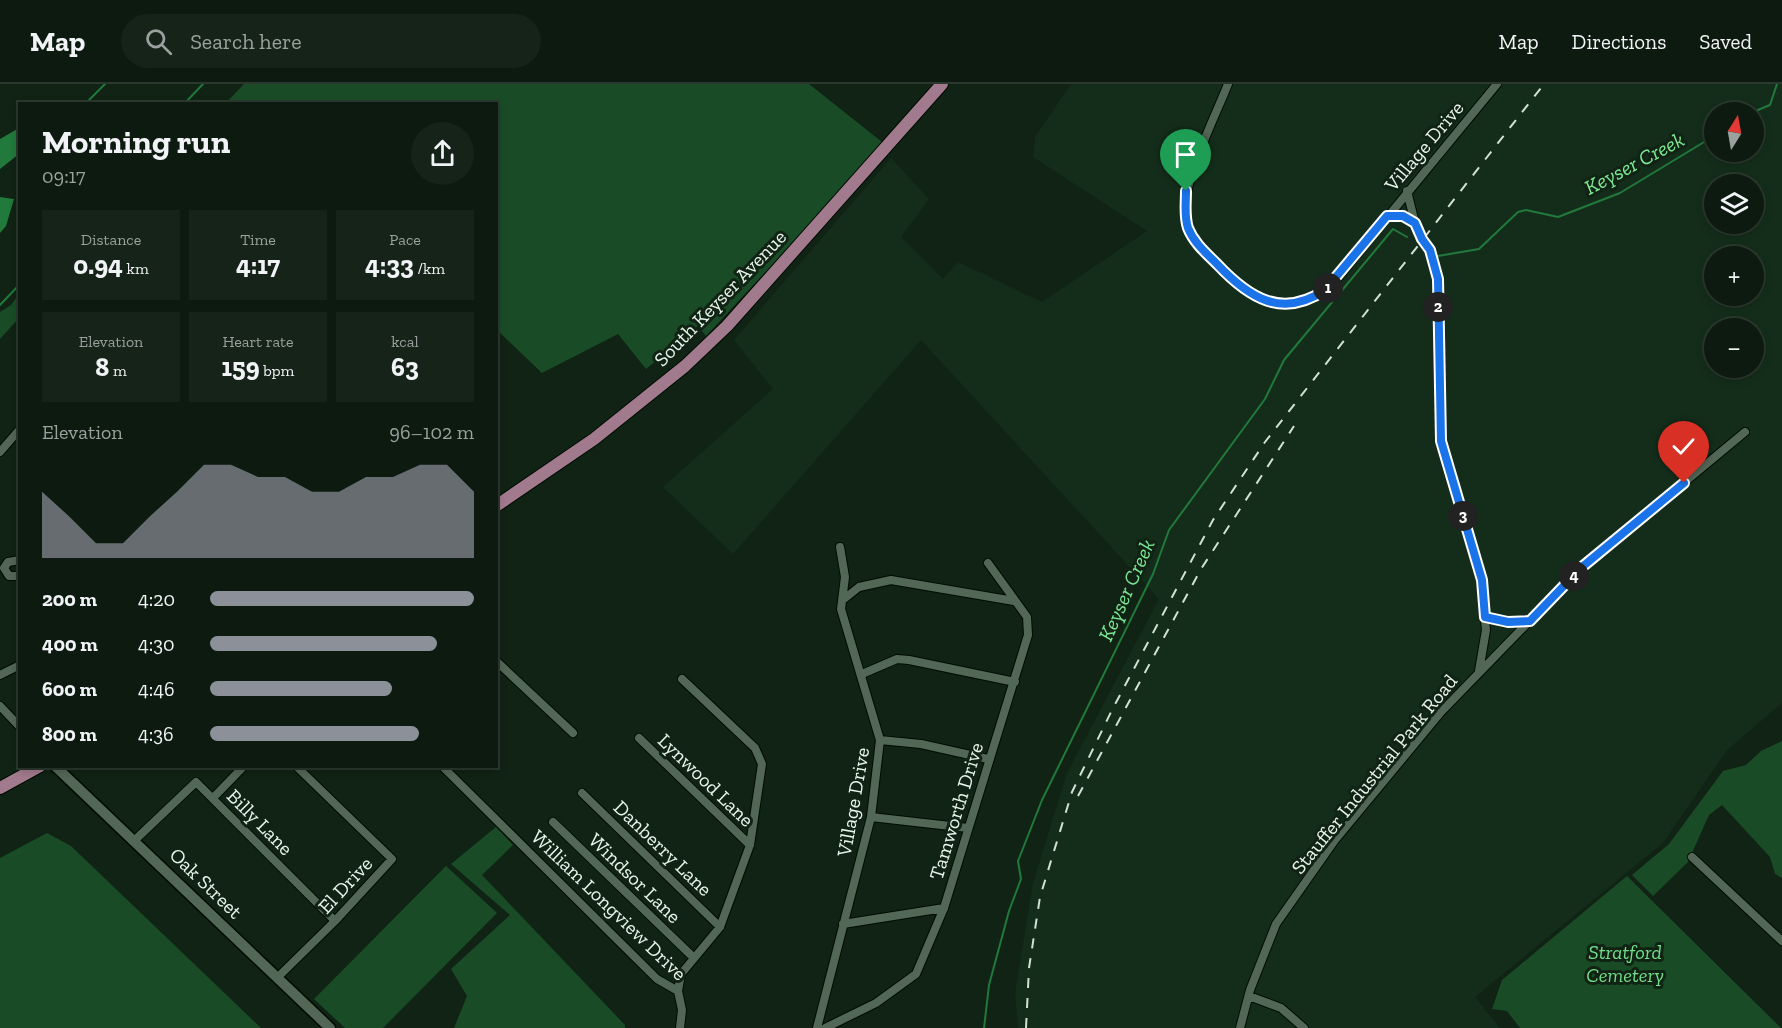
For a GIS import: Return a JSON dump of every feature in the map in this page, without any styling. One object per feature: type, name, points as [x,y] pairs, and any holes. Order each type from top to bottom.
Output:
[{"type":"main road","name":"South Keyser Avenue","points":[[498,505],[594,439],[685,366],[727,326],[942,84]]},
{"type":"main road","points":[[0,788],[36,768]]},
{"type":"street","name":"Village Drive","points":[[1228,84],[1186,191],[1188,226],[1196,242],[1223,271],[1254,297],[1267,302],[1291,304],[1314,298],[1325,290],[1497,84]]},
{"type":"street","points":[[1407,191],[1415,223],[1430,250],[1438,279],[1441,441],[1482,580],[1486,630],[1479,673]]},
{"type":"street","points":[[1387,216],[1403,216],[1415,223]]},
{"type":"street","points":[[0,452],[18,431]]},
{"type":"street","name":"Stauffer Industrial Park Road","points":[[1240,1028],[1249,996],[1276,924],[1335,840],[1441,712],[1582,567],[1745,432]]},
{"type":"street","name":"Village Drive","points":[[817,1028],[871,818],[880,741],[841,609],[844,599],[840,547]]},
{"type":"street","points":[[18,560],[8,562],[4,568],[9,576],[18,576]]},
{"type":"street","name":"Tamworth Drive","points":[[825,1028],[876,1003],[916,974],[944,908],[1028,634],[1027,617],[988,563]]},
{"type":"street","points":[[844,599],[859,586],[891,580],[1014,601]]},
{"type":"street","points":[[1485,617],[1508,622],[1530,621]]},
{"type":"street","points":[[862,674],[897,659],[1015,682]]},
{"type":"street","points":[[498,663],[573,734]]},
{"type":"street","points":[[0,675],[18,666]]},
{"type":"street","points":[[678,991],[681,974],[720,927],[750,845],[762,764],[756,748],[682,679]]},
{"type":"street","points":[[0,706],[18,725]]},
{"type":"street","name":"Lynwood Lane","points":[[639,738],[750,845]]},
{"type":"street","points":[[880,741],[943,748],[988,759]]},
{"type":"street","name":"Oak Street","points":[[57,768],[330,1028]]},
{"type":"street","points":[[213,798],[242,768]]},
{"type":"street","name":"El Drive","points":[[278,976],[335,921],[392,859],[299,768]]},
{"type":"street","name":"William Longview Drive","points":[[444,768],[657,979],[678,991],[682,1010],[680,1028]]},
{"type":"street","name":"Billy Lane","points":[[135,840],[196,782],[335,921]]},
{"type":"street","name":"Danberry Lane","points":[[582,793],[720,927]]},
{"type":"street","points":[[871,818],[968,828]]},
{"type":"street","name":"Windsor Lane","points":[[553,822],[694,958]]},
{"type":"street","points":[[1692,857],[1782,940]]},
{"type":"street","points":[[843,924],[944,908]]},
{"type":"street","points":[[1249,996],[1281,1008],[1304,1028]]},
{"type":"shaded area","points":[[1071,84],[1782,84],[1782,703],[1727,750],[1663,843],[1475,997],[1500,1028],[1018,1028],[1015,993],[1033,883],[1067,773],[1159,599],[921,340],[733,554],[663,487],[773,389],[734,340],[891,158],[929,199],[901,237],[943,279],[958,262],[1042,302],[1147,231],[1033,157],[1035,137]]},
{"type":"shaded area","points":[[18,129],[18,155],[0,169],[0,139]]},
{"type":"shaded area","points":[[0,197],[14,199],[6,226],[0,233]]},
{"type":"green space","points":[[244,84],[809,84],[882,142],[850,181],[706,336],[698,326],[646,369],[618,334],[542,373],[498,331],[498,102],[227,102]]},
{"type":"green space","points":[[18,295],[18,319],[0,339],[0,312],[11,305]]},
{"type":"green space","points":[[1782,741],[1782,878],[1775,874],[1770,857],[1722,805],[1709,815],[1688,862],[1653,896],[1632,875],[1669,844],[1723,771],[1746,765],[1761,751]]},
{"type":"green space","points":[[496,827],[513,845],[482,875],[625,1025],[625,1028],[454,1028],[467,996],[451,969],[510,915],[451,864]]},
{"type":"green space","points":[[47,833],[71,846],[261,1028],[0,1028],[0,858]]},
{"type":"green space","points":[[446,866],[497,913],[383,1028],[345,1028],[314,999]]},
{"type":"green space","name":"Stratford Cemetery","points":[[1627,876],[1781,1028],[1520,1028],[1507,1011],[1492,1009],[1502,980]]},
{"type":"waterway","points":[[87,102],[105,84]]},
{"type":"waterway","points":[[186,102],[203,84]]},
{"type":"waterway","name":"Keyser Creek","points":[[1764,107],[1770,105],[1777,84]]},
{"type":"waterway","name":"Keyser Creek","points":[[1438,256],[1479,249],[1518,212],[1526,210],[1558,217],[1620,193],[1704,142]]},
{"type":"waterway","name":"Keyser Creek","points":[[984,1028],[989,985],[1009,911],[1021,879],[1018,861],[1042,800],[1153,574],[1169,530],[1265,399],[1284,360],[1393,229],[1407,237]]},
{"type":"waterway","points":[[0,305],[18,286]]},
{"type":"railway","points":[[1026,1028],[1029,968],[1040,897],[1072,792],[1112,710],[1213,520],[1265,442],[1544,84]]},
{"type":"railway","points":[[1078,796],[1201,569],[1294,426]]},
{"type":"route","points":[[1186,191],[1187,223],[1196,242],[1223,271],[1254,297],[1267,302],[1291,304],[1314,298],[1335,281],[1387,216],[1403,216],[1415,223],[1430,250],[1438,279],[1441,441],[1482,580],[1485,617],[1508,622],[1530,621],[1582,567],[1684,483]]}]
